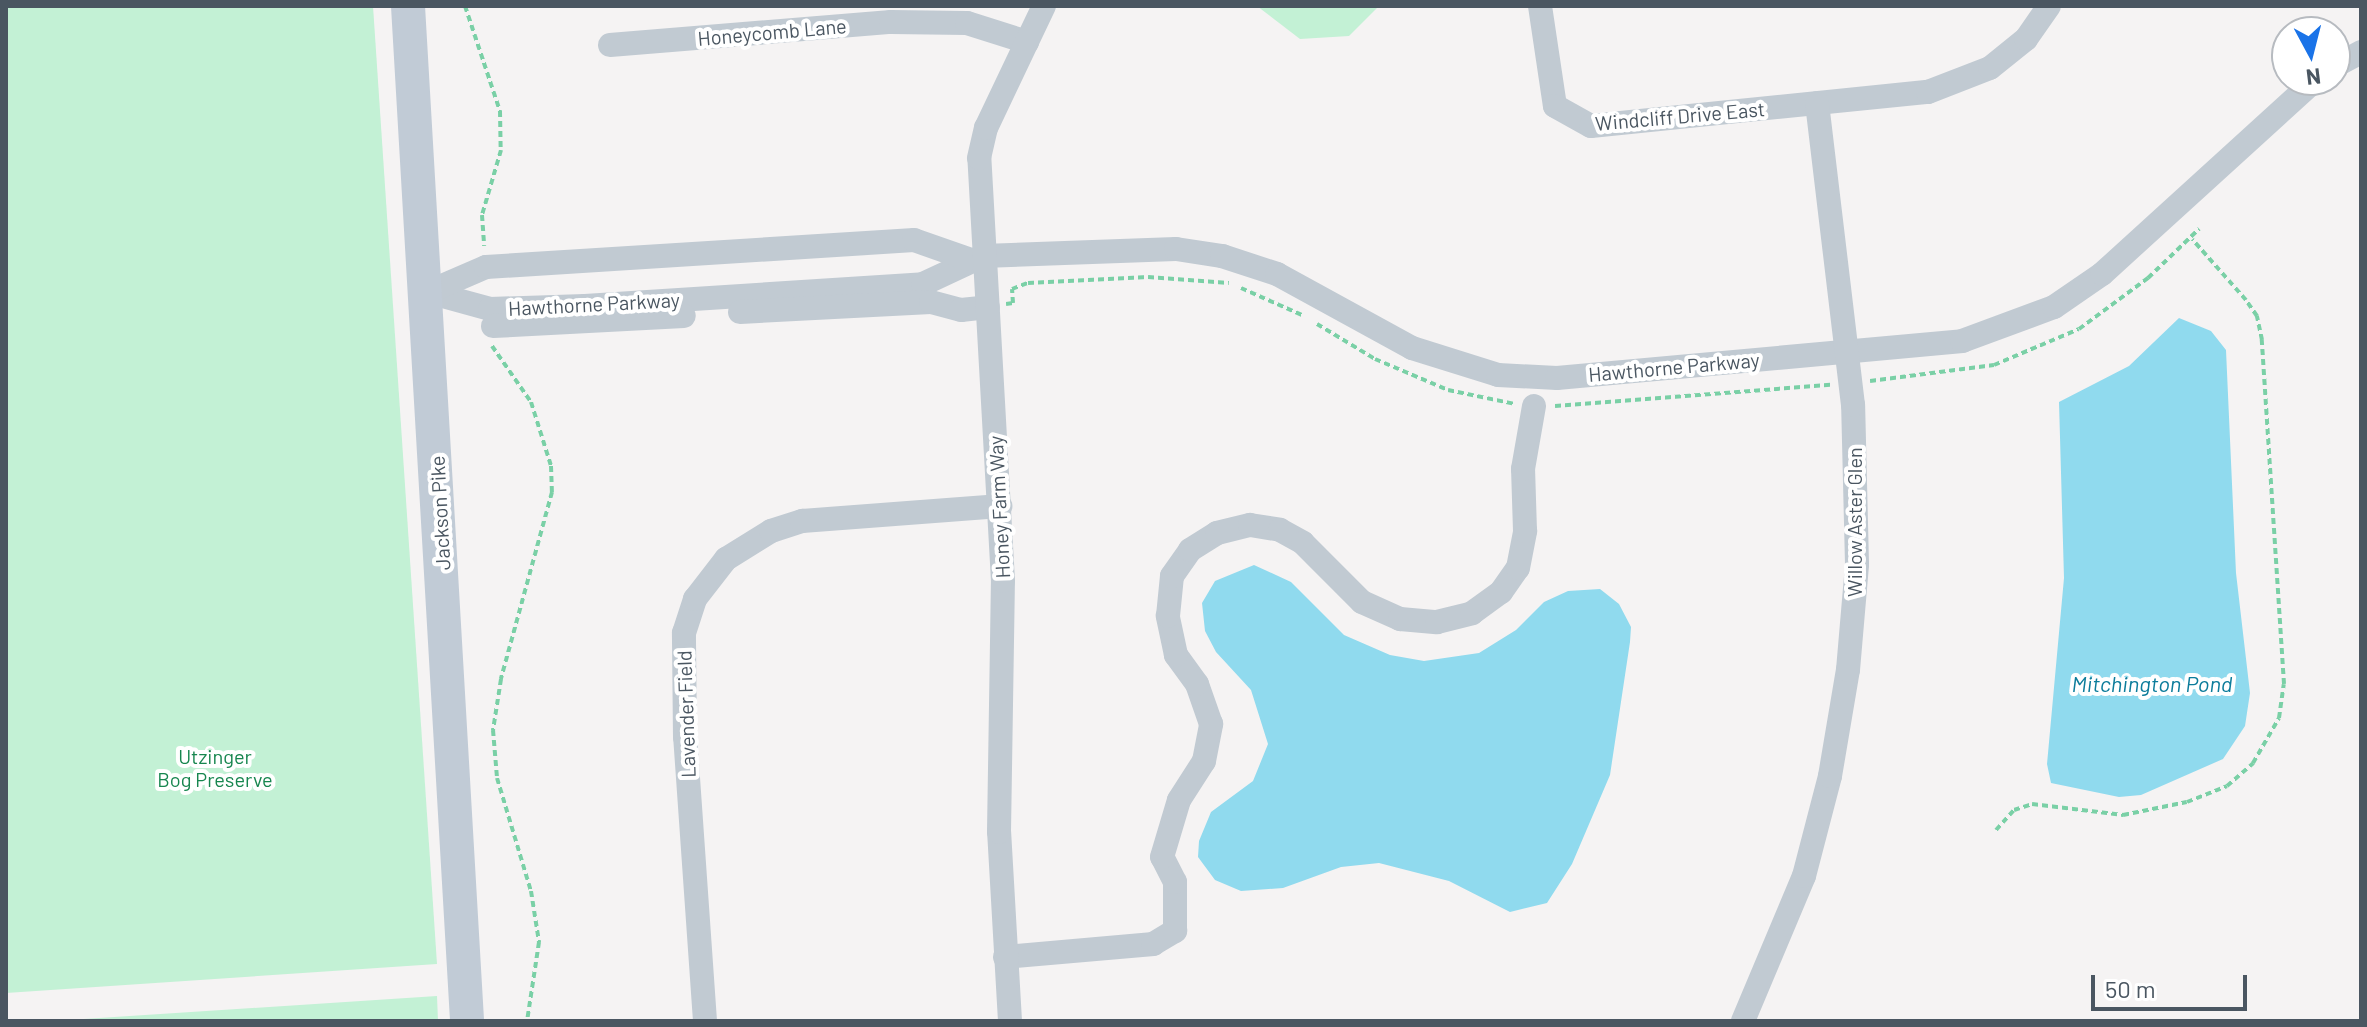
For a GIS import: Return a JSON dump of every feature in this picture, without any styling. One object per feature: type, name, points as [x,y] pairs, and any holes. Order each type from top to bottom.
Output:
[{"type":"main road","name":"Jackson Pike","points":[[408,6],[428,292],[467,1021]]},
{"type":"street","name":"Honey Farm Way","points":[[1010,1021],[999,832],[1000,506],[988,307],[976,257],[979,158],[986,128],[1044,6]]},
{"type":"street","name":"Windcliff Drive East","points":[[1540,6],[1550,93],[1555,106],[1577,122],[1606,125],[1817,103]]},
{"type":"street","points":[[1817,103],[1928,92],[1971,79],[2026,39],[2049,6]]},
{"type":"street","name":"Honeycomb Lane","points":[[610,45],[891,22],[967,23],[1027,42]]},
{"type":"street","name":"Hawthorne Parkway","points":[[428,292],[486,267],[914,240],[976,257],[1176,249],[1222,256],[1277,274],[1412,348],[1498,375],[1557,378],[1962,341],[2054,307],[2102,274],[2297,96]]},
{"type":"street","name":"Willow Aster Glen","points":[[1743,1021],[1804,876],[1836,746],[1857,564],[1850,383],[1817,103]]},
{"type":"street","name":"Hawthorne Parkway","points":[[428,292],[490,309],[585,306],[923,284],[976,257]]},
{"type":"street","points":[[493,326],[931,302],[961,310],[988,307]]},
{"type":"street","points":[[1005,957],[1153,944],[1175,931],[1175,882],[1162,857],[1164,844],[1179,800],[1204,761],[1211,724],[1197,684],[1176,655],[1168,616],[1172,576],[1190,550],[1217,533],[1250,525],[1280,530],[1303,543],[1362,602],[1400,619],[1437,622],[1472,613],[1501,592],[1518,568],[1525,531],[1523,469],[1534,406]]},
{"type":"street","name":"Lavender Field","points":[[705,1021],[685,723],[684,633],[695,599],[708,577],[744,544],[802,521],[1000,506]]},
{"type":"path","points":[[465,6],[500,111],[501,150],[482,215],[486,267]]},
{"type":"path","points":[[988,307],[1013,303],[1012,289],[1028,283],[1148,277],[1233,284],[1306,317],[1375,359],[1448,390],[1534,406],[1850,383],[1994,365],[2079,329],[2199,229]]},
{"type":"path","points":[[1996,830],[2014,810],[2032,804],[2123,815],[2187,802],[2227,786],[2253,763],[2279,718],[2284,684],[2262,340],[2257,316],[2246,300],[2191,238]]},
{"type":"path","points":[[493,326],[492,346],[531,402],[551,466],[552,492],[501,679],[493,730],[497,778],[531,891],[539,942],[527,1021]]},
{"type":"green space","name":"Utzinger Bog Preserve","points":[[6,6],[373,6],[437,964],[6,993]]},
{"type":"green space","points":[[1257,6],[1379,6],[1349,36],[1300,39]]},
{"type":"green space","points":[[437,996],[438,1021],[53,1021]]},
{"type":"water","name":"Mitchington Pond","points":[[2179,318],[2211,331],[2226,350],[2236,573],[2250,693],[2245,726],[2223,759],[2141,795],[2119,797],[2051,783],[2047,764],[2064,578],[2059,402],[2129,366]]},
{"type":"water","points":[[1254,565],[1291,582],[1344,635],[1390,655],[1424,661],[1479,653],[1516,630],[1544,602],[1568,591],[1600,589],[1619,604],[1631,627],[1610,775],[1572,864],[1547,903],[1510,912],[1449,881],[1379,863],[1341,867],[1283,888],[1241,891],[1215,880],[1198,857],[1199,841],[1211,812],[1253,781],[1268,744],[1251,690],[1216,652],[1205,631],[1202,603],[1215,581]]}]
